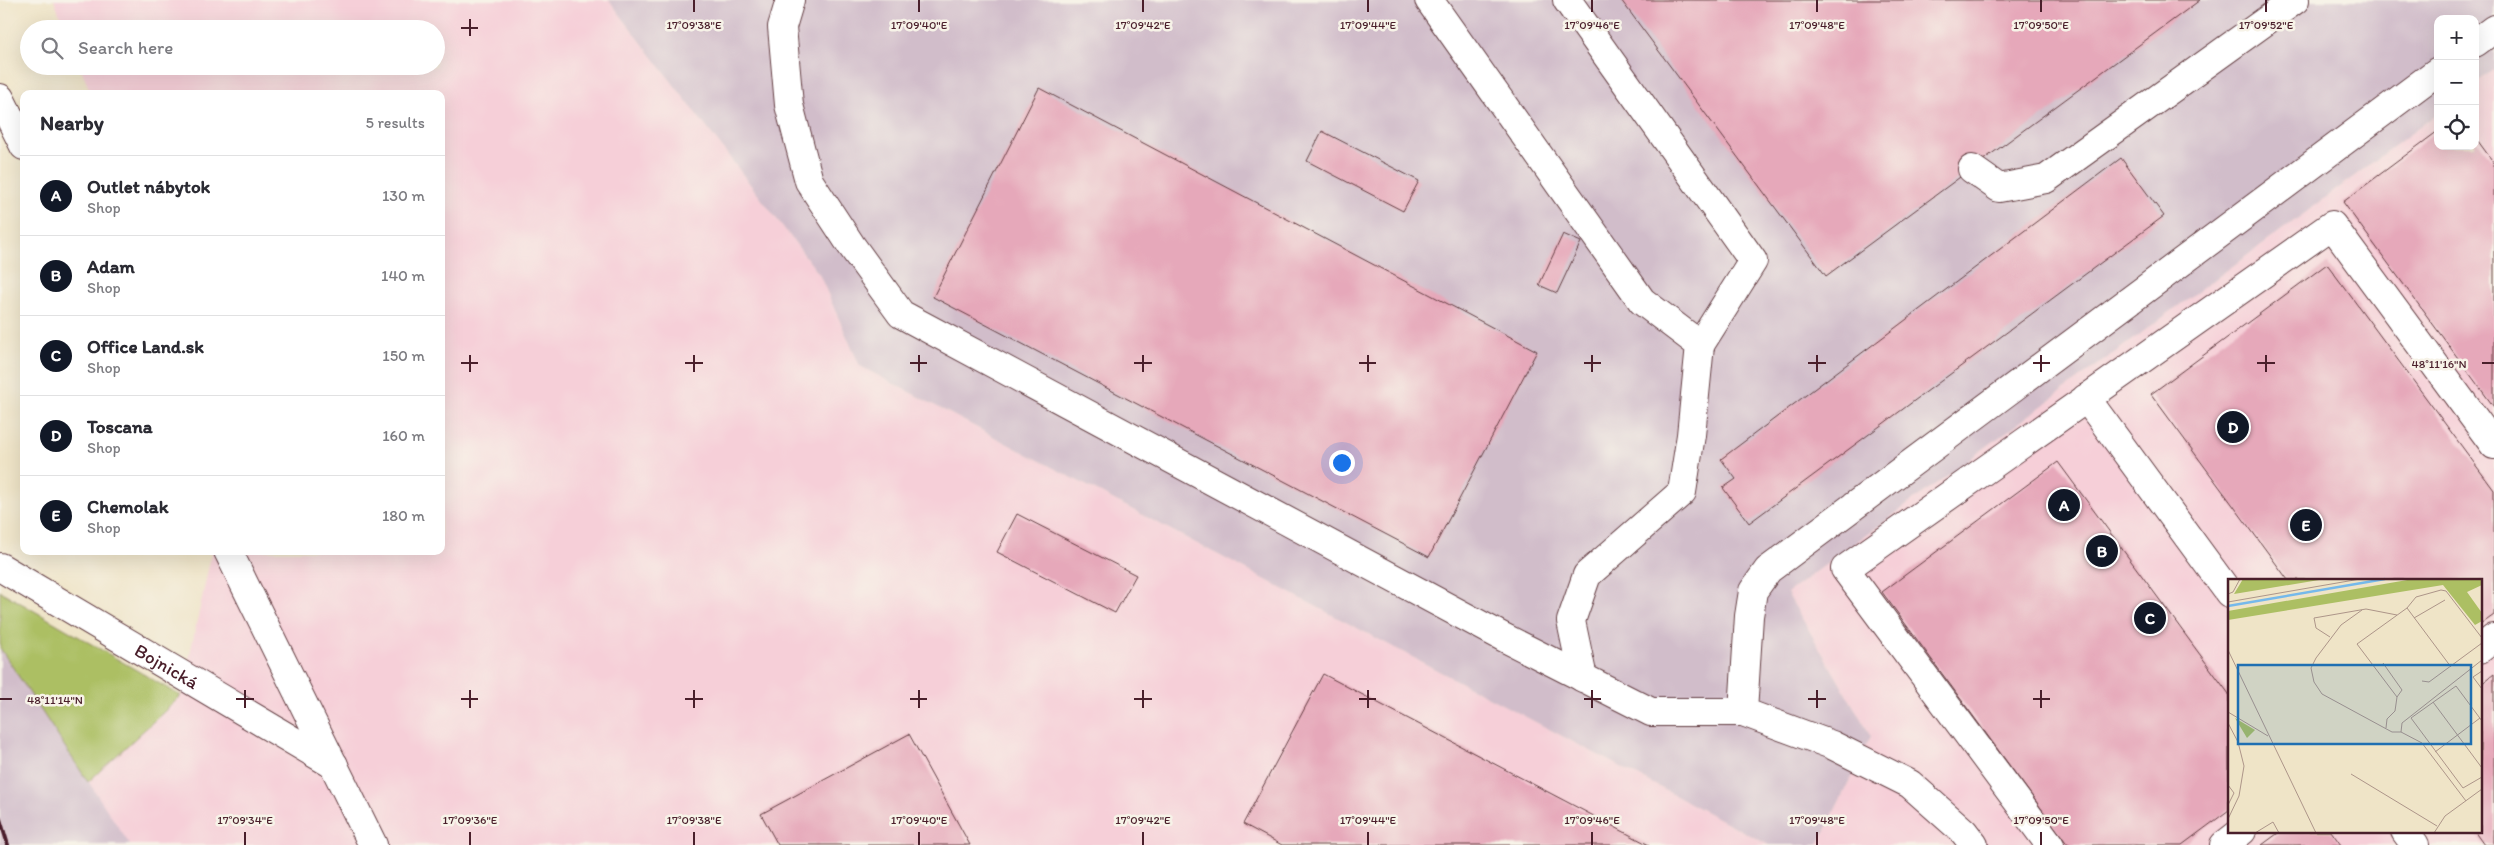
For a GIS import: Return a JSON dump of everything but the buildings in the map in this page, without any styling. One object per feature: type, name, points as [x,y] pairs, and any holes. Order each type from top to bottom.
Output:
[{"type":"street","points":[[790,0],[782,26],[789,104],[810,181],[851,245],[901,314],[1583,678],[1651,712],[1743,712],[1832,745],[1910,784],[1964,832],[1974,845]]},
{"type":"street","points":[[1429,0],[1642,301],[1700,344]]},
{"type":"street","points":[[1568,0],[1753,261],[1700,344],[1691,435],[1682,492],[1587,575],[1570,621],[1583,678]]},
{"type":"street","points":[[1972,169],[1999,188],[2046,180],[2278,5]]},
{"type":"street","points":[[2479,40],[2494,29]]},
{"type":"street","points":[[1743,712],[1749,616],[1753,590],[1768,570],[2434,74]]},
{"type":"street","points":[[0,98],[20,138]]},
{"type":"street","points":[[2050,845],[1845,569],[2332,225],[2494,444]]},
{"type":"street","points":[[2086,398],[2228,592]]},
{"type":"street","points":[[230,555],[373,845]]},
{"type":"street","name":"Bojnická","points":[[0,567],[334,765]]},
{"type":"street","points":[[2482,647],[2494,638]]},
{"type":"street","points":[[2224,845],[2241,832]]},
{"type":"street","points":[[2406,832],[2415,845]]},
{"type":"shaded area","points":[[54,0],[609,0],[819,274],[860,366],[1769,845],[129,845],[88,782],[181,696],[211,555],[445,555],[445,90],[89,90],[84,75],[445,75],[445,20],[62,20]]},
{"type":"shaded area","points":[[609,0],[2494,0],[2494,69],[2479,81],[2479,15],[2434,15],[2434,116],[2324,199],[1787,593],[1871,736],[1818,845],[1769,845],[860,366],[819,274]]},
{"type":"shaded area","points":[[2494,69],[2494,845],[1818,845],[1871,736],[1787,593],[2324,199],[2434,116],[2434,150],[2479,150],[2479,81]]},
{"type":"shaded area","points":[[0,647],[130,845],[0,845]]},
{"type":"green space","points":[[0,591],[181,696],[88,782],[0,648]]},
{"type":"railway","points":[[0,819],[8,845]]},
{"type":"place","name":"Toscana","points":[[2233,427]]},
{"type":"place","name":"Outlet nábytok","points":[[2064,505]]},
{"type":"place","name":"Chemolak","points":[[2306,525]]},
{"type":"place","name":"Adam","points":[[2102,551]]},
{"type":"place","name":"Office Land.sk","points":[[2150,618]]}]
